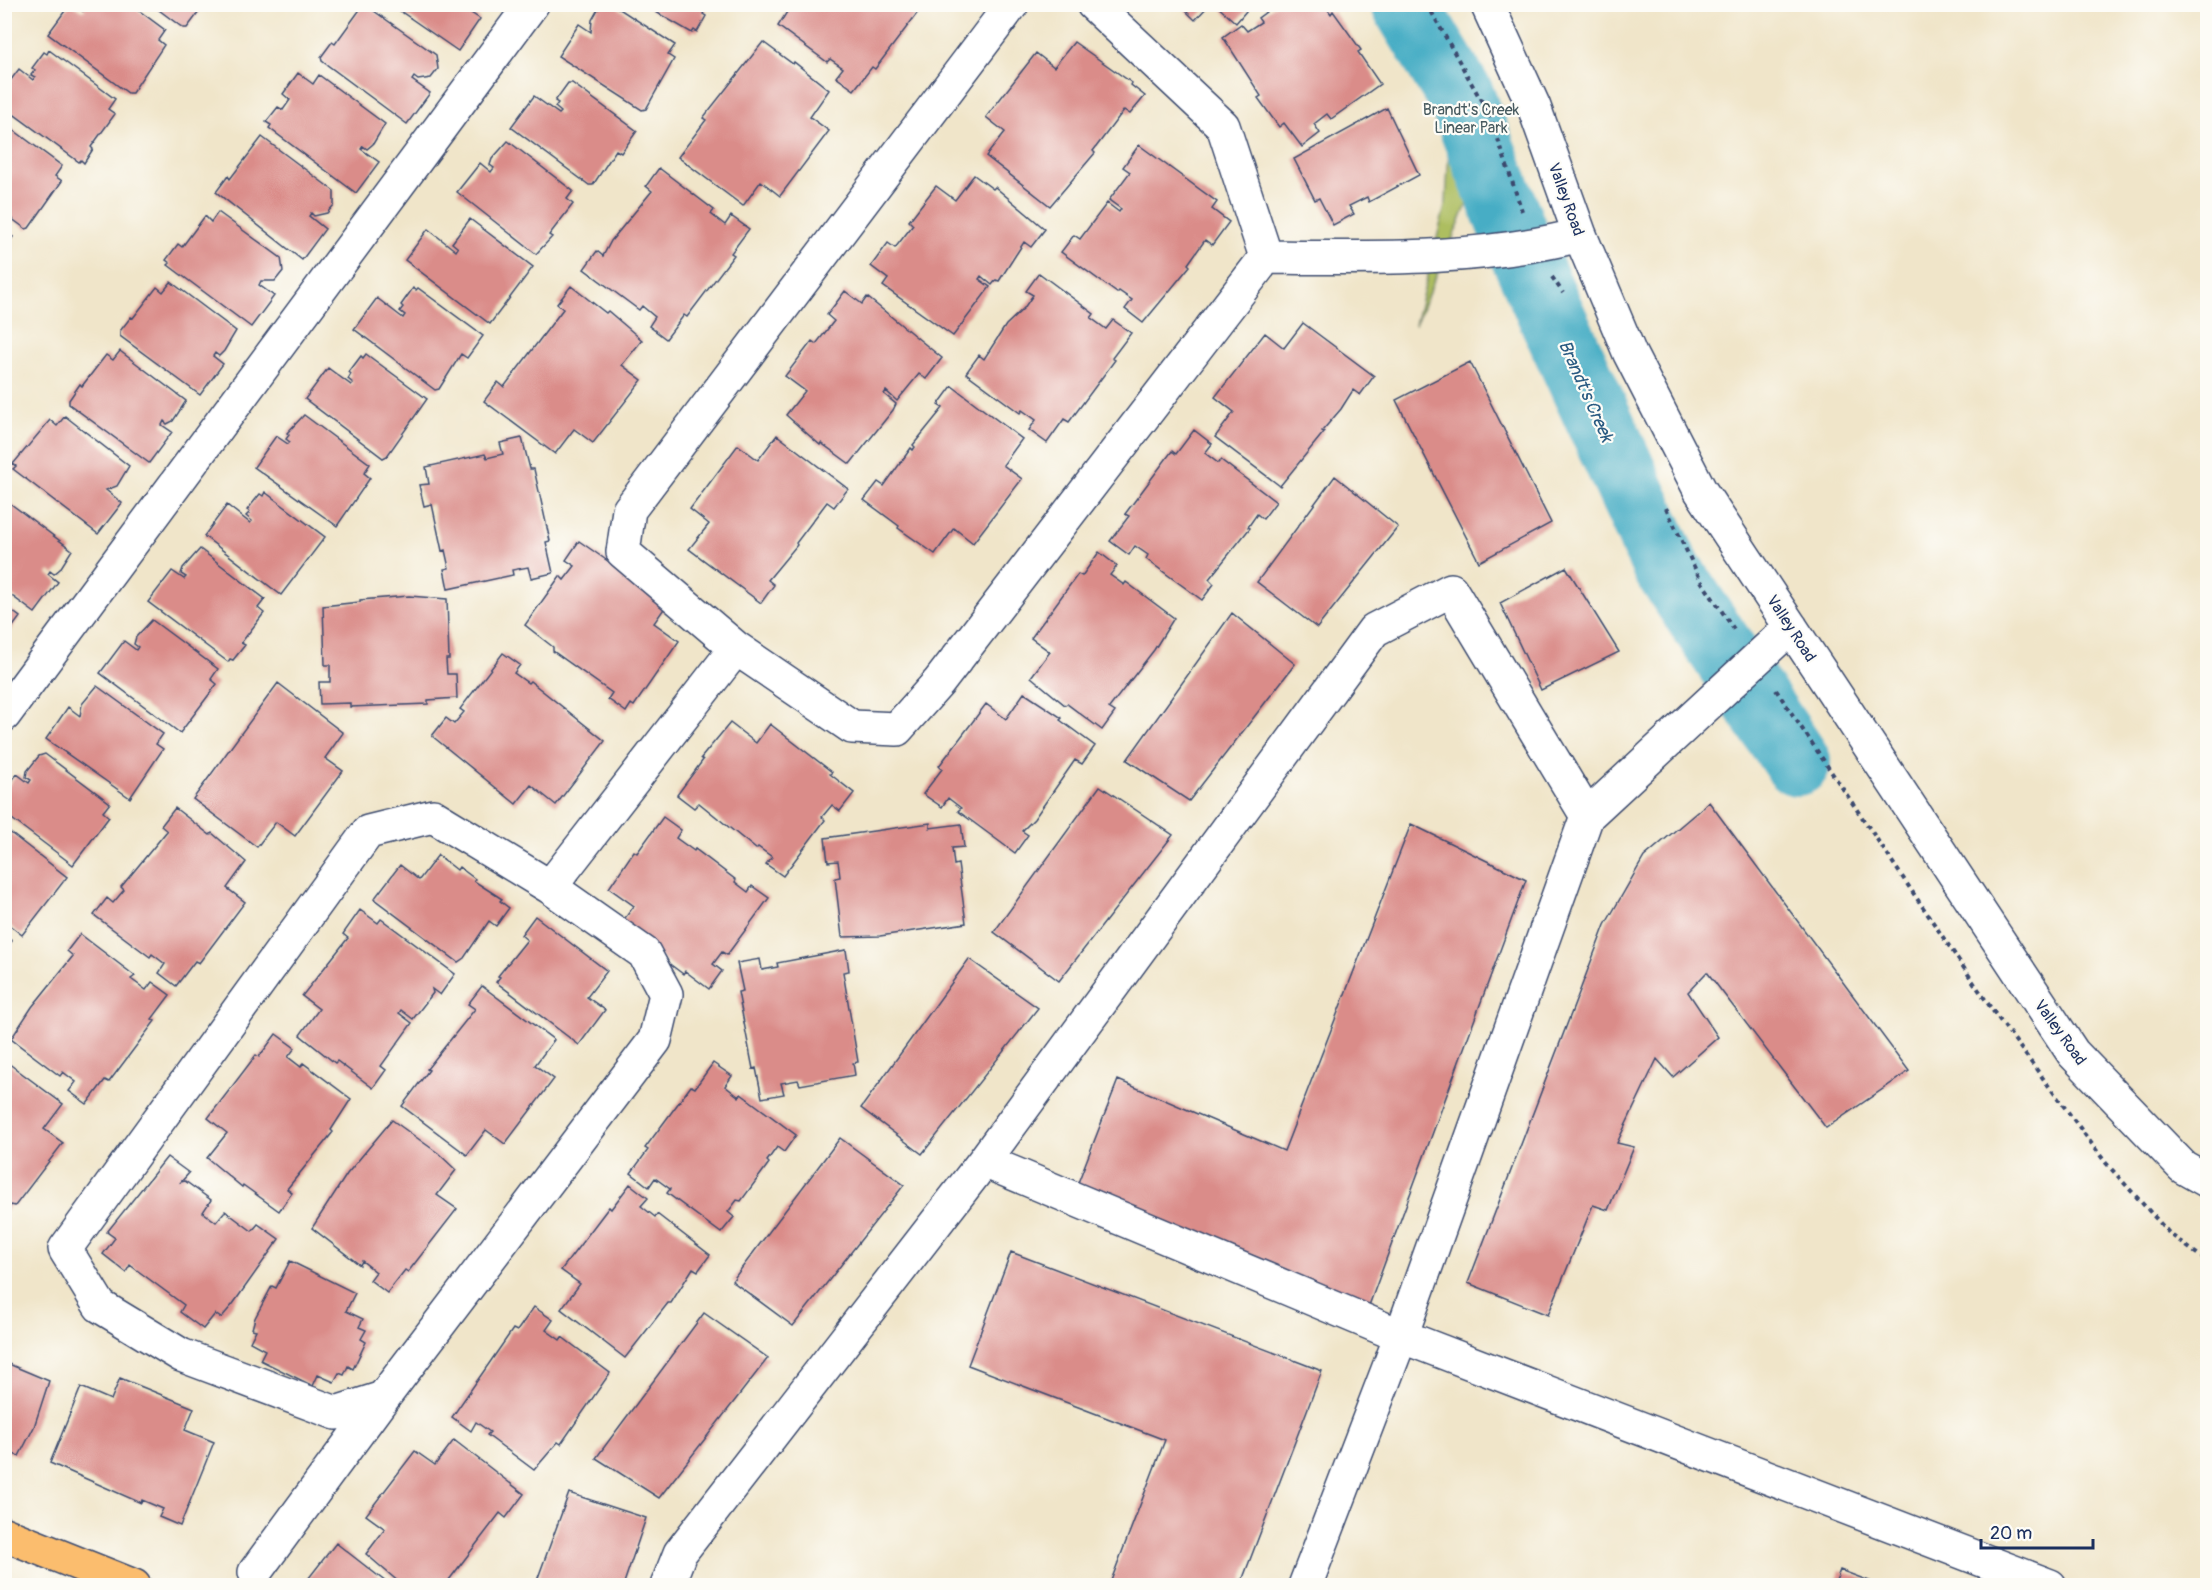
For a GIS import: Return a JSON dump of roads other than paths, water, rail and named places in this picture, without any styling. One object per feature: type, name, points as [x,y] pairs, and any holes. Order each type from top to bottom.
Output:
[{"type":"main road","points":[[4,1534],[134,1586]]},
{"type":"street","points":[[4,715],[532,4]]},
{"type":"street","points":[[1012,4],[629,510],[623,552],[736,648],[852,727],[897,729],[939,682],[1266,257]]},
{"type":"street","points":[[1094,4],[1223,126],[1266,257]]},
{"type":"street","name":"Valley Road","points":[[1487,4],[1534,107],[1580,235],[1630,354],[1700,489],[2073,1053],[2183,1167],[2208,1181]]},
{"type":"street","points":[[1266,257],[1377,258],[1534,247],[1580,235]]},
{"type":"street","points":[[667,1586],[680,1552],[984,1161],[1374,630],[1451,590],[1587,816]]},
{"type":"street","points":[[1305,1586],[1401,1336],[1587,816],[1791,627]]},
{"type":"street","points":[[549,887],[736,648]]},
{"type":"street","points":[[255,1572],[383,1398],[655,1040],[666,994],[644,953],[549,887],[433,816],[368,832],[64,1249],[100,1306],[181,1355],[336,1413],[383,1398]]},
{"type":"street","points":[[984,1161],[1401,1336],[2050,1586]]},
{"type":"waterway","name":"Brandt's Creek","points":[[1405,4],[1461,97],[1514,233],[1665,565],[1797,762]]},
{"type":"park label","name":"Brandt's Creek Linear Park","points":[[1471,118]]}]
